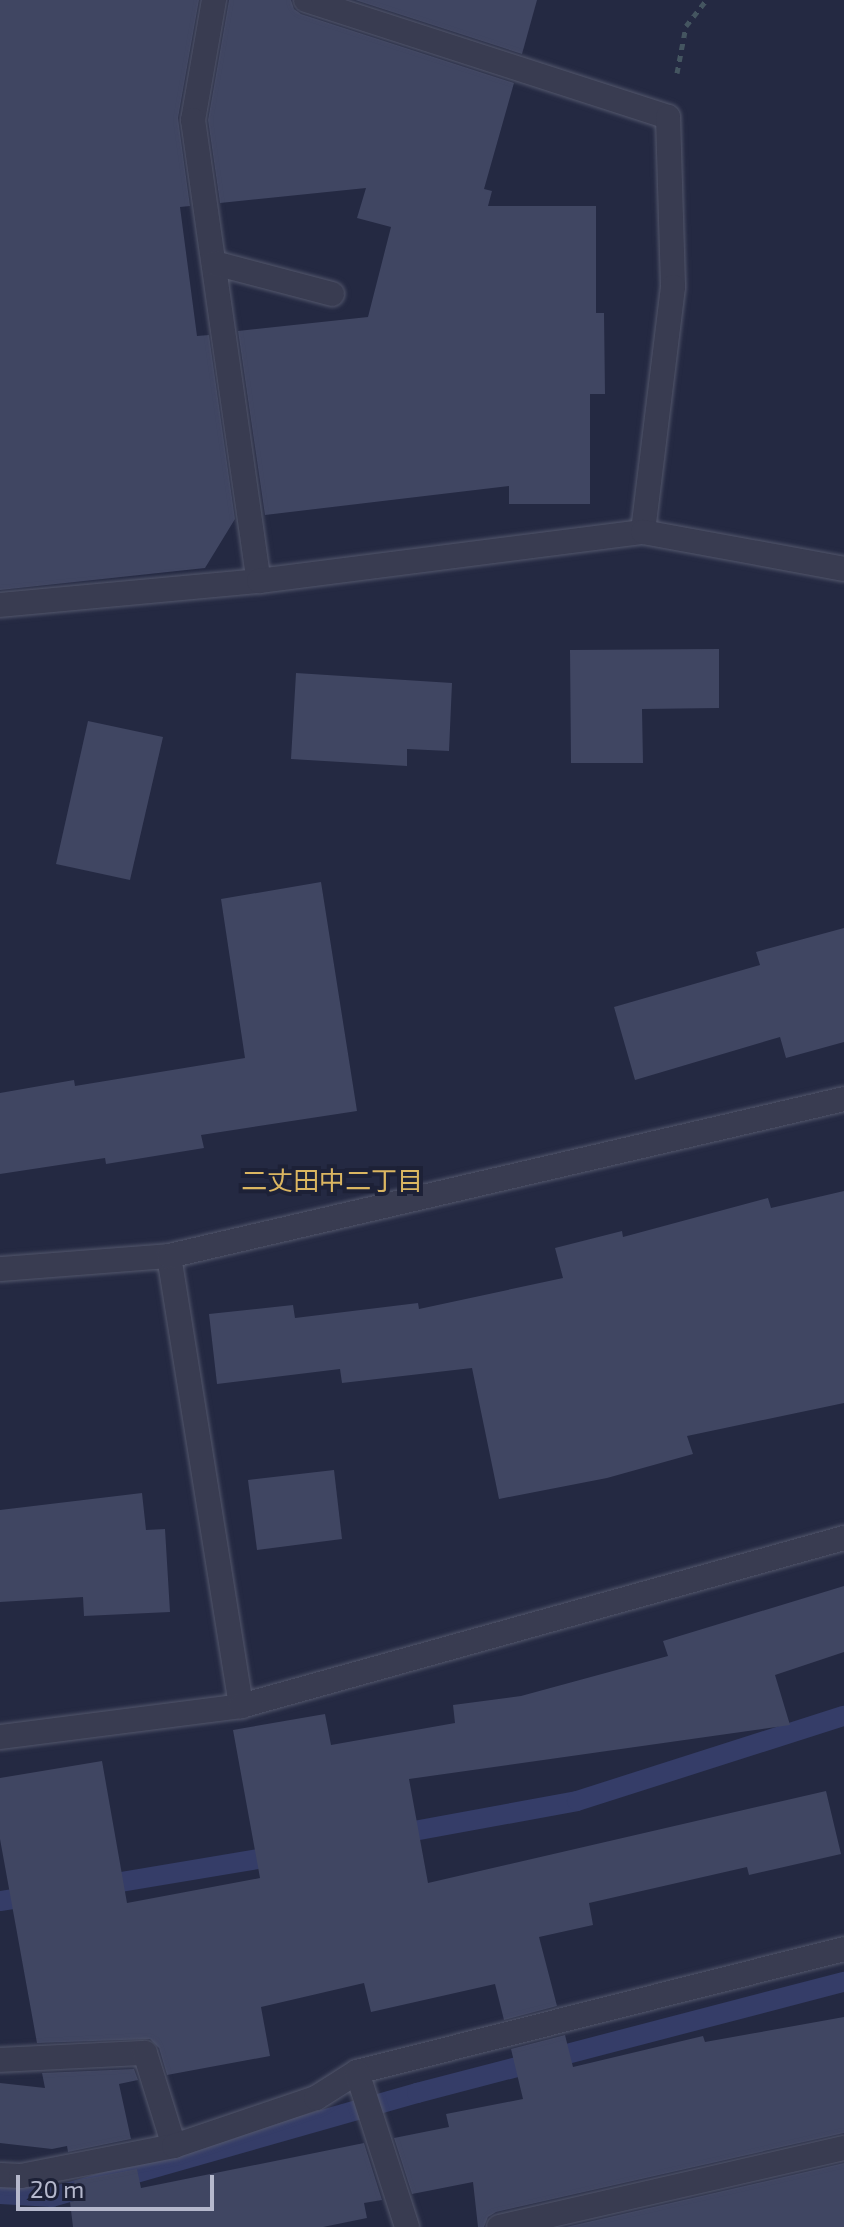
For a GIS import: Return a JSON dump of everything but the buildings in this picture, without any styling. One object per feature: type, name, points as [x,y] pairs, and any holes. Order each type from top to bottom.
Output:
[{"type":"street","points":[[214,0],[193,120],[259,581]]},
{"type":"street","points":[[306,0],[668,117],[673,287],[643,532]]},
{"type":"street","points":[[214,263],[332,294]]},
{"type":"street","points":[[0,605],[259,581],[643,532],[844,569]]},
{"type":"street","points":[[0,1269],[169,1256],[844,1099]]},
{"type":"street","points":[[169,1256],[241,1706]]},
{"type":"street","points":[[0,1737],[241,1706],[844,1538]]},
{"type":"street","points":[[0,2175],[21,2176],[174,2146],[316,2098],[357,2072],[844,1949]]},
{"type":"street","points":[[0,2060],[145,2053],[174,2146]]},
{"type":"street","points":[[357,2072],[407,2227]]},
{"type":"street","points":[[499,2227],[844,2148]]},
{"type":"path","points":[[668,117],[686,26],[706,0]]},
{"type":"waterway","points":[[392,1835],[577,1801],[844,1716]]},
{"type":"waterway","points":[[97,1886],[282,1855]]},
{"type":"waterway","points":[[0,1901],[38,1895]]},
{"type":"waterway","points":[[0,2194],[52,2197],[417,2093],[844,1982]]},
{"type":"district","name":"二丈田中二丁目","points":[[332,1180]]}]
